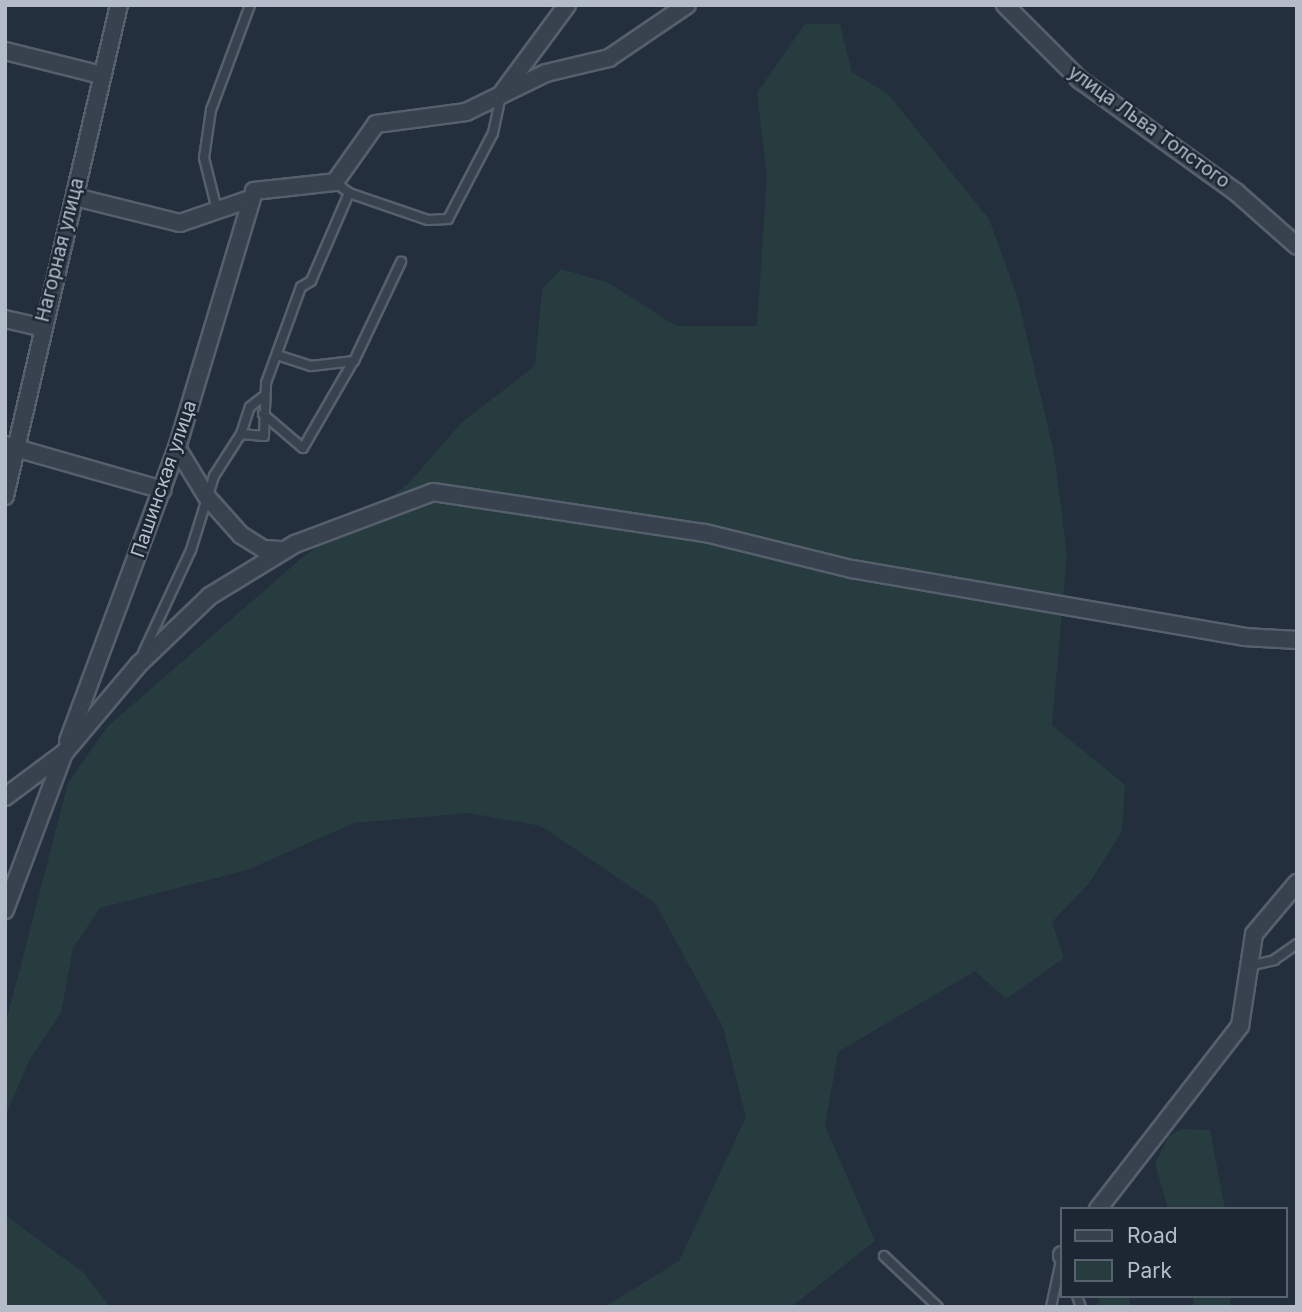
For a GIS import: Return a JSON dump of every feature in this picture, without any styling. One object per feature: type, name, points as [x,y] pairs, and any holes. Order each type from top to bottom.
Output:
[{"type":"street","name":"Нагорная улица","points":[[5,496],[11,445],[75,197],[119,5]]},
{"type":"street","points":[[501,95],[567,5]]},
{"type":"street","points":[[75,197],[180,223],[250,199],[254,191],[335,182],[376,124],[466,112],[546,73],[609,58],[687,5]]},
{"type":"street","name":"улица Льва Толстого","points":[[1005,5],[1080,80],[1236,192],[1297,246]]},
{"type":"street","points":[[5,51],[101,75]]},
{"type":"street","name":"Пашинская улица","points":[[5,911],[163,490],[250,199]]},
{"type":"street","points":[[5,319],[41,327]]},
{"type":"street","points":[[11,445],[163,490]]},
{"type":"street","points":[[177,448],[207,497],[241,535],[263,549],[285,550]]},
{"type":"street","points":[[5,797],[64,753],[138,665],[210,596],[285,550],[433,492],[705,533],[852,569],[1244,637],[1297,640]]},
{"type":"street","points":[[1100,1207],[1240,1026],[1254,934],[1297,883]]},
{"type":"lane","points":[[217,210],[204,158],[211,110],[250,5]]},
{"type":"lane","points":[[335,182],[349,193],[428,220],[449,219],[494,133],[501,95]]},
{"type":"lane","points":[[242,434],[264,436],[263,397],[276,355],[301,287],[311,281],[349,193]]},
{"type":"lane","points":[[262,414],[303,448],[354,361],[401,262]]},
{"type":"lane","points":[[276,355],[311,366],[354,361]]},
{"type":"lane","points":[[138,665],[207,497],[242,434],[250,407],[263,397]]},
{"type":"lane","points":[[1249,966],[1274,960],[1297,944]]},
{"type":"lane","points":[[884,1256],[938,1307]]},
{"type":"lane","points":[[1051,1307],[1060,1265]]},
{"type":"green space","points":[[805,24],[840,24],[852,72],[888,94],[989,219],[1018,299],[1054,453],[1067,555],[1052,725],[1125,785],[1122,831],[1090,882],[1052,922],[1064,958],[1006,999],[975,971],[838,1052],[825,1126],[875,1241],[791,1307],[604,1307],[679,1261],[746,1117],[723,1027],[655,903],[541,826],[469,813],[354,823],[247,870],[100,908],[73,948],[61,1013],[30,1059],[5,1117],[5,1026],[68,783],[108,726],[303,557],[407,485],[462,422],[535,366],[542,289],[561,269],[609,283],[676,326],[757,326],[767,176],[757,93]]},
{"type":"green space","points":[[1181,1129],[1210,1130],[1225,1207],[1167,1207],[1155,1163],[1169,1136]]},
{"type":"green space","points":[[5,1215],[84,1273],[110,1307],[5,1307]]},
{"type":"green space","points":[[1099,1298],[1129,1298],[1131,1307],[1098,1307]]},
{"type":"green space","points":[[1193,1298],[1230,1298],[1230,1307],[1194,1307]]}]
